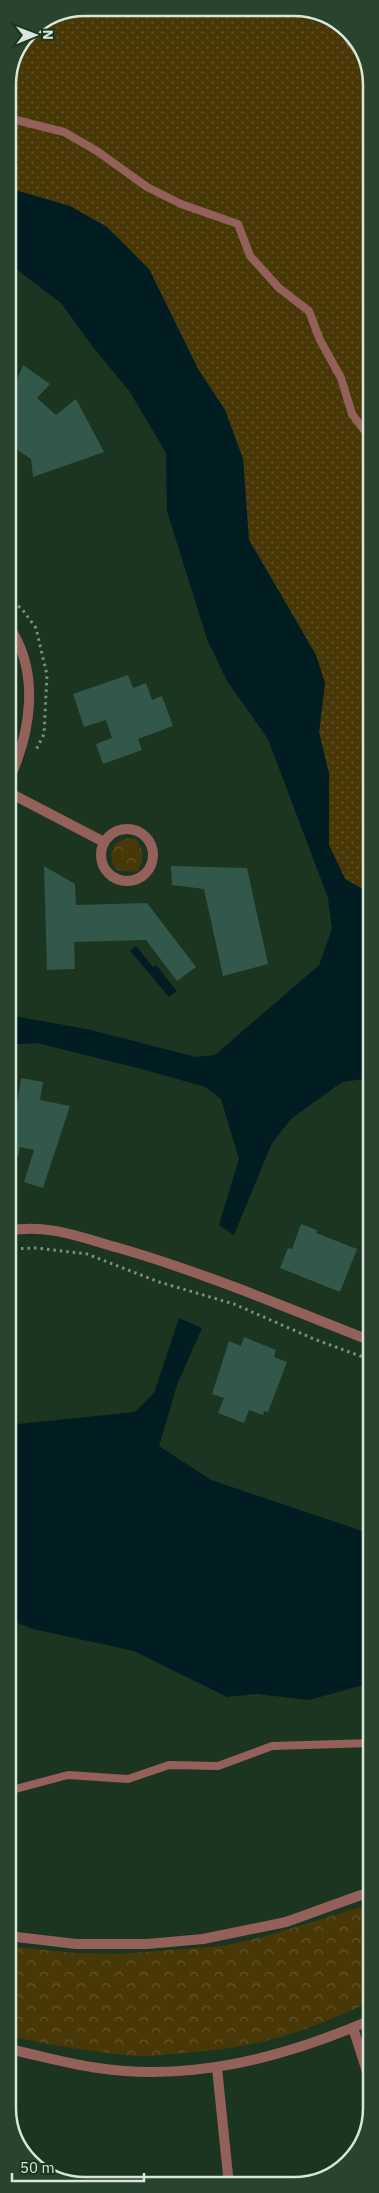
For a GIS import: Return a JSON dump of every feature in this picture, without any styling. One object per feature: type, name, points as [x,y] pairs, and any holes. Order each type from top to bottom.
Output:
[{"type":"street","points":[[16,638],[29,681],[27,726],[16,758]]},
{"type":"street","points":[[16,796],[104,842]]},
{"type":"street","points":[[125,828],[137,830],[148,838],[154,849],[153,862],[147,874],[136,880],[123,882],[112,877],[103,867],[101,854],[104,842],[113,833],[125,828]]},
{"type":"street","points":[[16,1230],[59,1231],[155,1258],[249,1292],[363,1338]]},
{"type":"street","points":[[16,1937],[76,1944],[147,1944],[203,1939],[286,1922],[363,1896]]},
{"type":"street","points":[[16,2051],[98,2068],[152,2072],[217,2068],[267,2058],[363,2024]]},
{"type":"street","points":[[353,2028],[363,2057]]},
{"type":"street","points":[[217,2068],[228,2177]]},
{"type":"lane","points":[[16,120],[64,132],[97,151],[148,187],[181,204],[238,224],[250,256],[279,288],[309,312],[320,340],[341,378],[352,414],[363,428]]},
{"type":"lane","points":[[16,1789],[68,1775],[128,1779],[169,1765],[218,1766],[272,1746],[363,1743]]},
{"type":"path","points":[[16,1249],[36,1248],[87,1254],[159,1282],[234,1304],[314,1339],[363,1357]]},
{"type":"green space","points":[[86,16],[293,16],[324,23],[348,43],[356,55],[363,86],[363,889],[345,879],[329,845],[329,774],[319,732],[325,683],[316,655],[249,540],[243,459],[225,410],[198,369],[149,269],[107,227],[70,206],[16,190],[16,86],[18,72],[28,47],[47,28],[72,18]]},
{"type":"green space","points":[[128,838],[137,840],[142,852],[142,860],[137,872],[116,870],[113,865],[111,855],[114,846]]},
{"type":"green space","points":[[363,1906],[363,2005],[324,2022],[280,2037],[209,2051],[145,2056],[123,2055],[16,2037],[16,1947],[75,1953],[119,1954],[222,1946],[263,1937]]},
{"type":"water","points":[[16,190],[70,206],[107,227],[149,269],[198,369],[225,410],[243,459],[249,540],[316,655],[325,683],[319,732],[329,774],[329,845],[345,879],[363,889],[363,1079],[342,1082],[291,1119],[272,1143],[234,1235],[219,1225],[239,1159],[221,1099],[205,1087],[142,1069],[37,1043],[16,1044],[16,1016],[87,1029],[196,1057],[215,1055],[319,965],[332,929],[328,898],[268,739],[227,681],[207,639],[167,511],[166,453],[130,392],[93,347],[61,303],[16,269]]},
{"type":"water","points":[[136,946],[153,967],[156,965],[177,991],[169,997],[130,951]]},
{"type":"water","points":[[179,1318],[202,1328],[177,1385],[159,1446],[211,1480],[363,1531],[363,1685],[309,1700],[257,1694],[227,1697],[134,1651],[33,1629],[16,1622],[16,1424],[135,1412],[154,1393]]},
{"type":"building","points":[[23,365],[50,384],[37,398],[56,415],[76,399],[104,452],[33,477],[31,459],[16,449],[16,382]]},
{"type":"building","points":[[128,675],[133,688],[146,683],[152,700],[162,696],[173,726],[138,739],[142,750],[103,764],[96,744],[112,738],[106,720],[84,727],[73,694]]},
{"type":"building","points":[[44,866],[75,884],[76,905],[147,903],[196,967],[177,981],[146,940],[74,942],[75,969],[47,970]]},
{"type":"building","points":[[171,866],[247,868],[268,964],[223,976],[204,889],[172,885]]},
{"type":"building","points":[[21,1078],[43,1082],[40,1100],[70,1106],[43,1188],[24,1182],[34,1150],[20,1147],[18,1156],[16,1156],[16,1110]]},
{"type":"building","points":[[301,1224],[317,1230],[316,1233],[357,1249],[340,1292],[280,1268],[288,1248],[292,1249]]},
{"type":"building","points":[[244,1337],[276,1350],[274,1357],[287,1362],[268,1412],[264,1411],[263,1415],[249,1410],[244,1423],[218,1413],[224,1398],[212,1394],[229,1341],[241,1346]]}]
